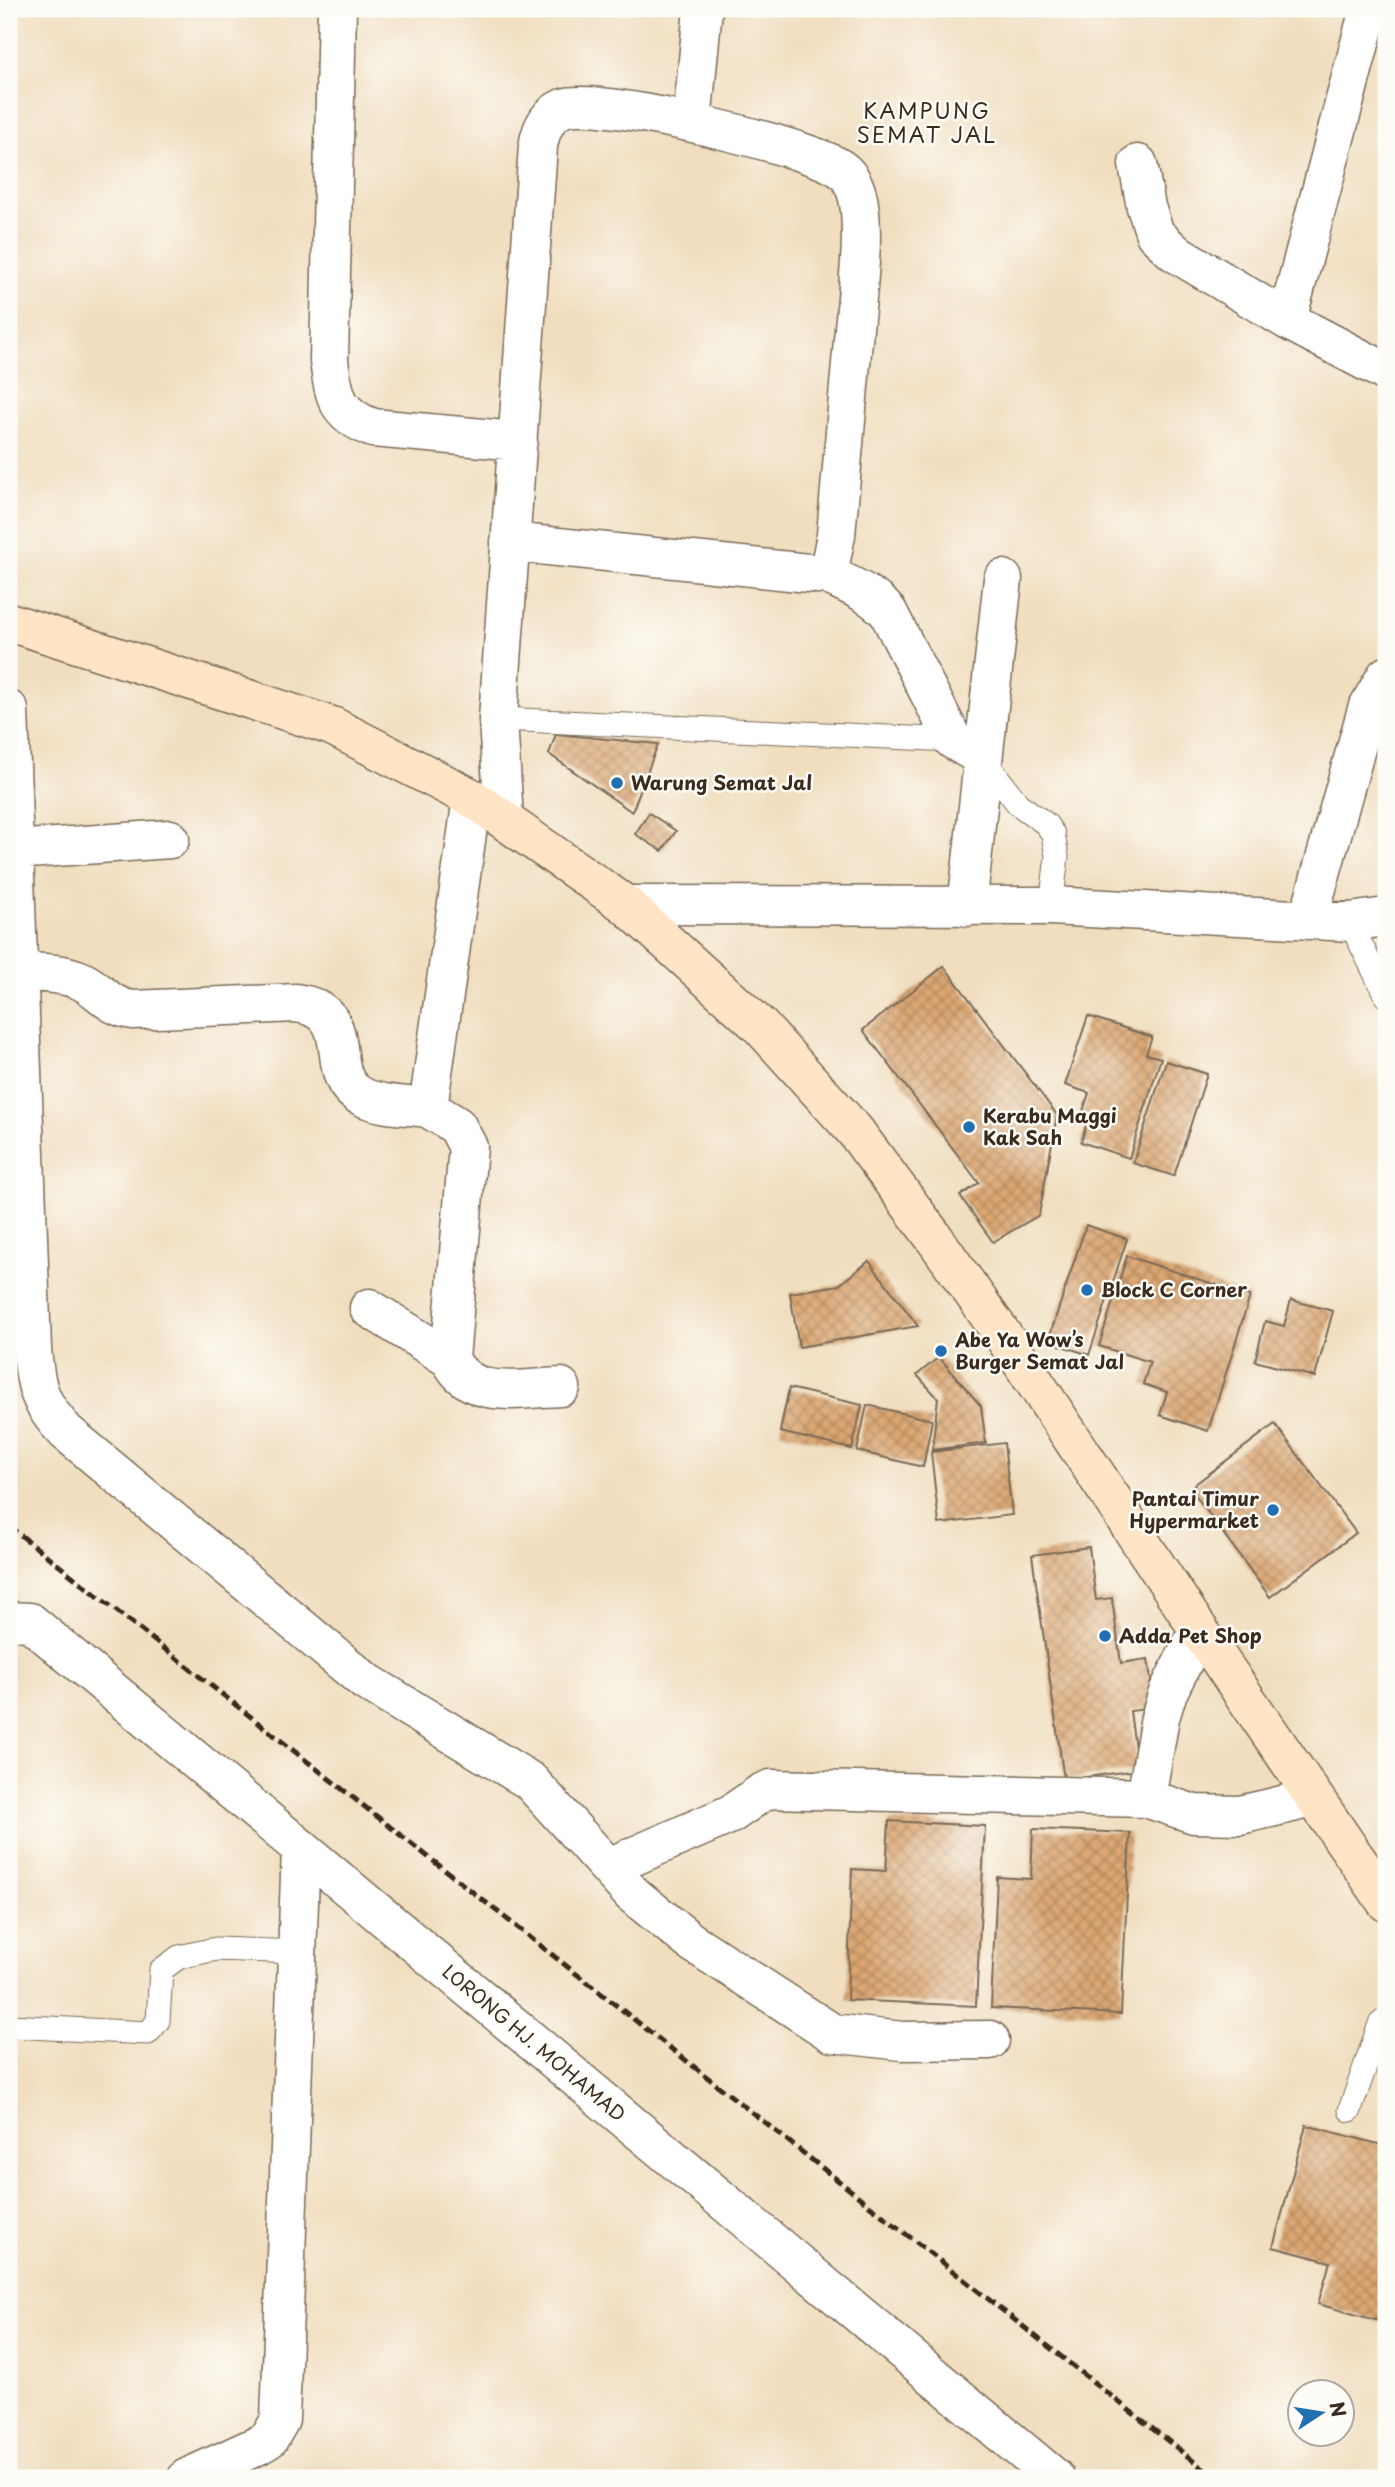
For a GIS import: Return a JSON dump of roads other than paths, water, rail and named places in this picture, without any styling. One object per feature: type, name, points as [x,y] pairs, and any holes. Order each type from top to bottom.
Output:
[{"type":"main road","points":[[9,622],[332,726],[472,798],[626,905],[760,1026],[855,1131],[1018,1357],[1199,1630],[1386,1902]]},
{"type":"street","points":[[337,9],[329,361],[334,392],[344,413],[373,428],[518,441]]},
{"type":"street","points":[[692,122],[703,9]]},
{"type":"street","points":[[1287,320],[1368,9]]},
{"type":"street","points":[[504,819],[498,719],[538,146],[541,130],[550,117],[564,108],[580,105],[609,107],[692,122],[831,164],[850,177],[855,188],[860,255],[836,535],[828,575]]},
{"type":"street","points":[[1138,164],[1146,207],[1155,234],[1174,252],[1287,320],[1386,372]]},
{"type":"street","points":[[510,542],[828,575],[865,592],[888,612],[968,749]]},
{"type":"street","points":[[967,907],[968,749],[1003,579]]},
{"type":"street","points":[[1308,920],[1367,709],[1386,676]]},
{"type":"street","points":[[9,710],[34,1376],[39,1397],[51,1417],[366,1681],[530,1781],[632,1894],[690,1941],[832,2033],[902,2041],[990,2040]]},
{"type":"street","points":[[428,1108],[472,798]]},
{"type":"street","points":[[13,850],[170,839]]},
{"type":"street","points":[[626,905],[1051,906],[1308,920],[1368,919]]},
{"type":"street","points":[[17,971],[78,980],[100,993],[109,1003],[133,1010],[296,1003],[311,1005],[325,1013],[334,1026],[339,1041],[343,1077],[351,1088],[362,1097],[375,1101],[428,1108],[457,1126],[468,1147],[450,1359]]},
{"type":"street","points":[[369,1308],[450,1359],[458,1374],[478,1387],[561,1387]]},
{"type":"street","name":"LORONG HJ. MOHAMAD","points":[[9,1621],[30,1622],[1055,2478]]},
{"type":"street","points":[[1146,1798],[1168,1692],[1199,1630]]},
{"type":"street","points":[[609,1867],[731,1814],[771,1789],[1146,1798],[1194,1814],[1240,1815],[1313,1798]]},
{"type":"street","points":[[187,2478],[269,2439],[281,2420],[301,1848]]},
{"type":"lane","points":[[498,719],[968,749],[1018,804],[1046,824],[1052,834],[1057,856],[1051,906]]},
{"type":"lane","points":[[1368,919],[1386,996]]},
{"type":"lane","points":[[9,2026],[148,2033],[158,2021],[161,1970],[179,1957],[216,1949],[298,1952]]},
{"type":"lane","points":[[1350,2110],[1381,2024],[1386,2019]]},
{"type":"railway","points":[[9,1526],[1215,2478]]},
{"type":"place","name":"Warung Semat Jal","points":[[617,783]]},
{"type":"place","name":"Kerabu Maggi Kak Sah","points":[[969,1127]]},
{"type":"place","name":"Block C Corner","points":[[1087,1290]]},
{"type":"place","name":"Abe Ya Wow’s Burger Semat Jal","points":[[941,1351]]},
{"type":"place","name":"Pantai Timur Hypermarket","points":[[1273,1510]]},
{"type":"place","name":"Adda Pet Shop","points":[[1105,1636]]},
{"type":"district","name":"KAMPUNG SEMAT JAL","points":[[927,124]]}]
